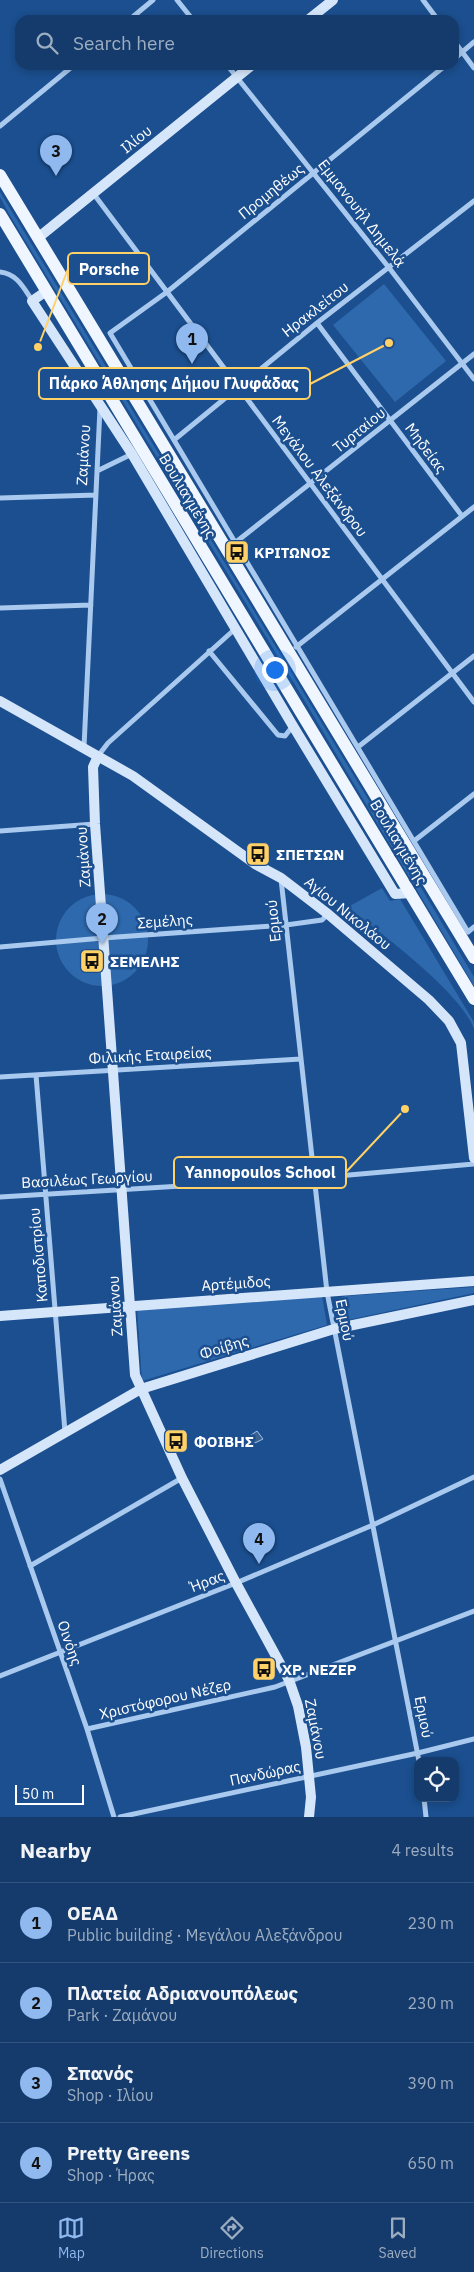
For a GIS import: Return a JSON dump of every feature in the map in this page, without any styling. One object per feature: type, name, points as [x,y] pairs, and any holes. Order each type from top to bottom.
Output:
[{"type":"main road","name":"Βουλιαγμένης","points":[[0,175],[293,649],[401,828],[474,958]]},
{"type":"main road","name":"Βουλιαγμένης","points":[[0,214],[261,658],[411,893],[474,999]]},
{"type":"street","points":[[135,15],[154,0]]},
{"type":"street","points":[[177,0],[189,15]]},
{"type":"street","points":[[314,15],[333,0]]},
{"type":"street","points":[[423,0],[434,15]]},
{"type":"street","points":[[459,54],[474,42]]},
{"type":"street","points":[[459,48],[474,68]]},
{"type":"street","points":[[0,126],[68,70]]},
{"type":"street","name":"Εμμανουήλ Δημελά","points":[[231,70],[390,269],[474,379]]},
{"type":"street","name":"Ιλίου","points":[[39,237],[246,70]]},
{"type":"street","name":"Προμηθέως","points":[[174,440],[110,334],[167,292],[440,70]]},
{"type":"street","name":"Μεγάλου Αλεξάνδρου","points":[[93,193],[474,702]]},
{"type":"street","name":"Ηρακλείτου","points":[[174,440],[238,386],[390,269],[474,201]]},
{"type":"street","points":[[0,272],[13,276],[18,280],[101,404],[236,628],[261,658],[293,726],[396,894],[411,893]]},
{"type":"street","points":[[32,301],[45,292]]},
{"type":"street","name":"Μηδείας","points":[[318,323],[462,516]]},
{"type":"street","name":"Τυρταίου","points":[[236,542],[311,485],[474,354]]},
{"type":"street","name":"Ζαμάνου","points":[[84,747],[101,404]]},
{"type":"street","points":[[174,440],[236,542],[293,649],[474,507]]},
{"type":"street","points":[[98,471],[132,454]]},
{"type":"street","points":[[0,498],[96,495]]},
{"type":"street","points":[[0,608],[91,605]]},
{"type":"street","points":[[98,756],[108,743],[236,628]]},
{"type":"street","points":[[209,651],[278,735],[286,736],[293,726]]},
{"type":"street","points":[[358,747],[474,656]]},
{"type":"street","name":"Αγίου Νικολάου","points":[[0,701],[133,776],[255,864],[281,878],[328,914],[429,1000],[449,1021],[460,1043],[474,1158]]},
{"type":"street","points":[[331,713],[358,747],[401,828],[414,841],[468,932],[474,928]]},
{"type":"street","name":"Ζαμάνου","points":[[98,756],[93,767],[95,824],[120,1190],[135,1375],[182,1478],[236,1584],[289,1680],[298,1706],[306,1747],[312,1797],[309,1817]]},
{"type":"street","points":[[414,841],[474,794]]},
{"type":"street","points":[[0,831],[95,824]]},
{"type":"street","name":"Ερμού","points":[[281,878],[327,1292],[418,1757]]},
{"type":"street","name":"Σεμέλης","points":[[0,948],[103,938],[286,925],[322,920],[328,914]]},
{"type":"street","name":"Φιλικής Εταιρείας","points":[[0,1077],[301,1059]]},
{"type":"street","name":"Καποδιστρίου","points":[[36,1075],[65,1432]]},
{"type":"street","name":"Βασιλέως Γεωργίου","points":[[0,1197],[315,1178],[474,1164]]},
{"type":"street","name":"Αρτέμιδος","points":[[0,1316],[474,1281]]},
{"type":"street","name":"Φοίβης","points":[[0,1470],[141,1389],[334,1329],[474,1300]]},
{"type":"street","name":"Ήρας","points":[[0,1676],[236,1584],[373,1525],[474,1477]]},
{"type":"street","points":[[30,1566],[182,1478]]},
{"type":"street","name":"Οινόης","points":[[0,1479],[87,1729],[114,1817]]},
{"type":"street","name":"Χριστόφορου Νέζερ","points":[[87,1729],[265,1689],[474,1611]]},
{"type":"street","name":"Πανδώρας","points":[[120,1817],[418,1753],[474,1739]]},
{"type":"street","points":[[424,1802],[426,1817]]},
{"type":"shaded area","points":[[0,192],[391,837],[474,977],[474,986],[288,673],[9,214],[0,197]]},
{"type":"shaded area","points":[[384,284],[446,361],[395,402],[333,325]]},
{"type":"shaded area","points":[[382,888],[390,901],[400,899],[474,1022],[474,1029],[466,1014],[437,981],[399,947],[348,907]]},
{"type":"shaded area","points":[[102,894],[119,898],[134,908],[144,923],[148,940],[144,957],[134,972],[119,982],[102,986],[85,982],[70,972],[60,957],[56,940],[60,923],[70,908],[85,898]]},
{"type":"shaded area","points":[[474,1287],[474,1293],[339,1321],[336,1300],[345,1296]]},
{"type":"shaded area","points":[[322,1296],[327,1325],[142,1381],[137,1309]]},
{"type":"shaded area","points":[[257,1431],[263,1439],[249,1446],[245,1439]]},
{"type":"place","name":"Σπανός","points":[[56,176]]},
{"type":"place","name":"Πάρκο Άθλησης Δήμου Γλυφάδας","points":[[389,343]]},
{"type":"place","name":"Porsche","points":[[38,347]]},
{"type":"place","name":"ΟΕΑΔ","points":[[192,364]]},
{"type":"place","name":"ΚΡΙΤΩΝΟΣ","points":[[237,552]]},
{"type":"place","name":"ΣΠΕΤΣΩΝ","points":[[258,854]]},
{"type":"place","name":"Πλατεία Αδριανουπόλεως","points":[[102,944]]},
{"type":"place","name":"ΣΕΜΕΛΗΣ","points":[[92,961]]},
{"type":"place","name":"Yannopoulos School","points":[[405,1109]]},
{"type":"place","name":"ΦΟΙΒΗΣ","points":[[176,1441]]},
{"type":"place","name":"Pretty Greens","points":[[259,1564]]},
{"type":"place","name":"ΧΡ. ΝΕΖΕΡ","points":[[264,1669]]}]
